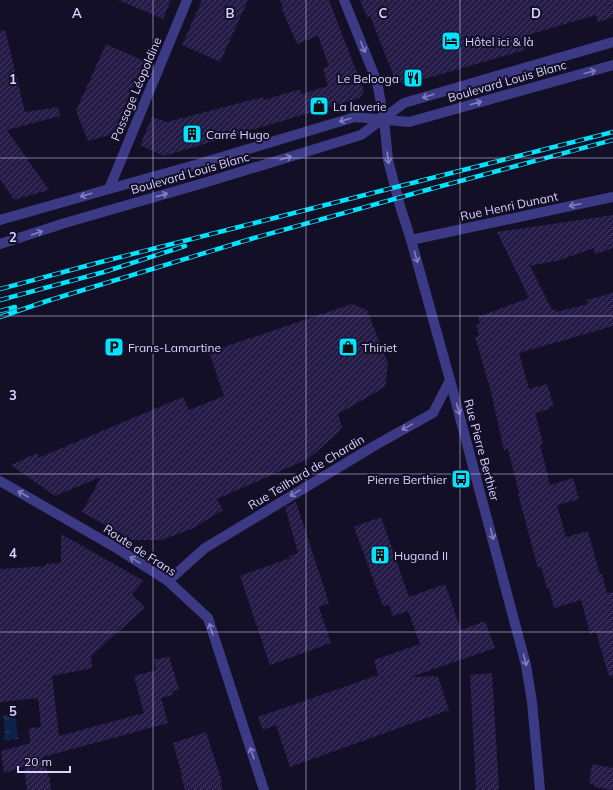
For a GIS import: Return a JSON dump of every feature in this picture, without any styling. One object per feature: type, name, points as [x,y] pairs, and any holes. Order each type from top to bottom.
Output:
[{"type":"street","name":"Passage Léopoldine","points":[[109,188],[187,0]]},
{"type":"street","name":"Rue Pierre Berthier","points":[[344,0],[377,82],[384,119],[388,160],[450,380],[526,665],[532,702],[540,790]]},
{"type":"street","name":"Boulevard Louis Blanc","points":[[0,244],[65,223],[361,135],[404,103],[613,42]]},
{"type":"street","name":"Boulevard Louis Blanc","points":[[0,220],[109,188],[195,166],[355,117],[409,122],[613,66]]},
{"type":"street","name":"Rue Henri Dunant","points":[[411,240],[613,197]]},
{"type":"street","name":"Rue Teilhard de Chardin","points":[[168,581],[205,548],[374,446],[433,413],[450,380]]},
{"type":"street","name":"Route de Frans","points":[[0,481],[118,549],[168,581],[208,618],[264,790]]},
{"type":"water","points":[[15,713],[18,739],[11,739],[8,742],[3,738],[5,735],[3,715]]},
{"type":"building","points":[[118,0],[171,0],[163,19]]},
{"type":"building","points":[[202,0],[248,0],[220,62],[182,45]]},
{"type":"building","points":[[280,0],[329,0],[364,91],[360,98],[164,156],[140,145],[152,117],[167,122],[263,97],[264,100],[300,89],[301,94],[328,86],[323,68],[329,66],[318,36],[297,44],[281,7],[283,7]]},
{"type":"building","name":"Hôtel ici & là","points":[[360,0],[613,0],[613,17],[598,22],[596,15],[521,37],[525,50],[407,84],[394,81],[394,77],[370,16],[367,17]]},
{"type":"building","points":[[5,30],[25,112],[58,107],[60,116],[7,130],[49,190],[14,200],[0,179],[0,31]]},
{"type":"building","points":[[106,44],[144,61],[113,134],[88,141],[76,111]]},
{"type":"building","points":[[613,215],[613,248],[595,254],[594,248],[560,260],[530,266],[552,310],[556,309],[556,312],[588,304],[587,300],[613,293],[613,326],[519,353],[529,389],[547,384],[554,406],[535,413],[543,443],[540,444],[550,485],[573,478],[579,499],[557,505],[566,537],[588,531],[600,575],[602,574],[607,593],[613,592],[613,676],[609,676],[596,632],[590,634],[581,600],[554,608],[549,588],[547,589],[541,567],[538,568],[518,494],[508,449],[504,450],[491,392],[475,337],[479,336],[476,325],[480,324],[478,317],[529,298],[497,232]]},
{"type":"building","points":[[352,304],[367,310],[388,364],[385,387],[338,414],[342,427],[338,433],[308,459],[217,499],[223,510],[192,529],[161,540],[132,540],[82,512],[101,477],[55,496],[11,465],[37,453],[38,458],[183,397],[189,410],[224,396],[209,352]]},
{"type":"building","points":[[296,502],[329,603],[319,607],[331,643],[270,665],[240,576],[290,558],[289,556],[298,553],[285,507]]},
{"type":"building","points":[[381,517],[409,597],[445,584],[461,630],[485,621],[495,648],[411,677],[438,676],[449,710],[290,767],[276,725],[263,730],[258,717],[378,675],[374,660],[420,644],[408,611],[393,616],[389,605],[383,606],[354,527]]},
{"type":"building","points":[[61,534],[144,581],[132,594],[145,608],[91,656],[92,668],[52,676],[59,736],[144,713],[134,676],[156,670],[154,660],[169,656],[179,690],[172,691],[173,695],[161,698],[168,723],[43,757],[50,779],[51,790],[27,790],[24,767],[4,773],[1,751],[30,743],[29,728],[41,727],[38,698],[0,702],[0,569],[46,566],[46,564],[61,563]]},
{"type":"building","points":[[492,673],[499,790],[476,790],[470,675]]},
{"type":"building","points":[[206,732],[222,782],[220,783],[223,790],[185,790],[173,743]]},
{"type":"building","points":[[592,764],[613,768],[613,790],[594,787],[595,785],[589,783]]},
{"type":"railway","points":[[0,289],[613,132]]},
{"type":"railway","points":[[0,317],[47,301],[254,238],[613,140]]},
{"type":"railway","points":[[0,300],[104,272],[185,246]]},
{"type":"railway","points":[[0,311],[15,307]]},
{"type":"place","name":"Hôtel ici & là","points":[[451,41]]},
{"type":"place","name":"Le Belooga","points":[[413,78]]},
{"type":"place","name":"La laverie","points":[[319,106]]},
{"type":"place","name":"Carré Hugo","points":[[192,134]]},
{"type":"place","name":"Frans-Lamartine","points":[[114,347]]},
{"type":"place","name":"Thiriet","points":[[348,347]]},
{"type":"place","name":"Pierre Berthier","points":[[461,479]]},
{"type":"place","name":"Hugand II","points":[[380,555]]}]
